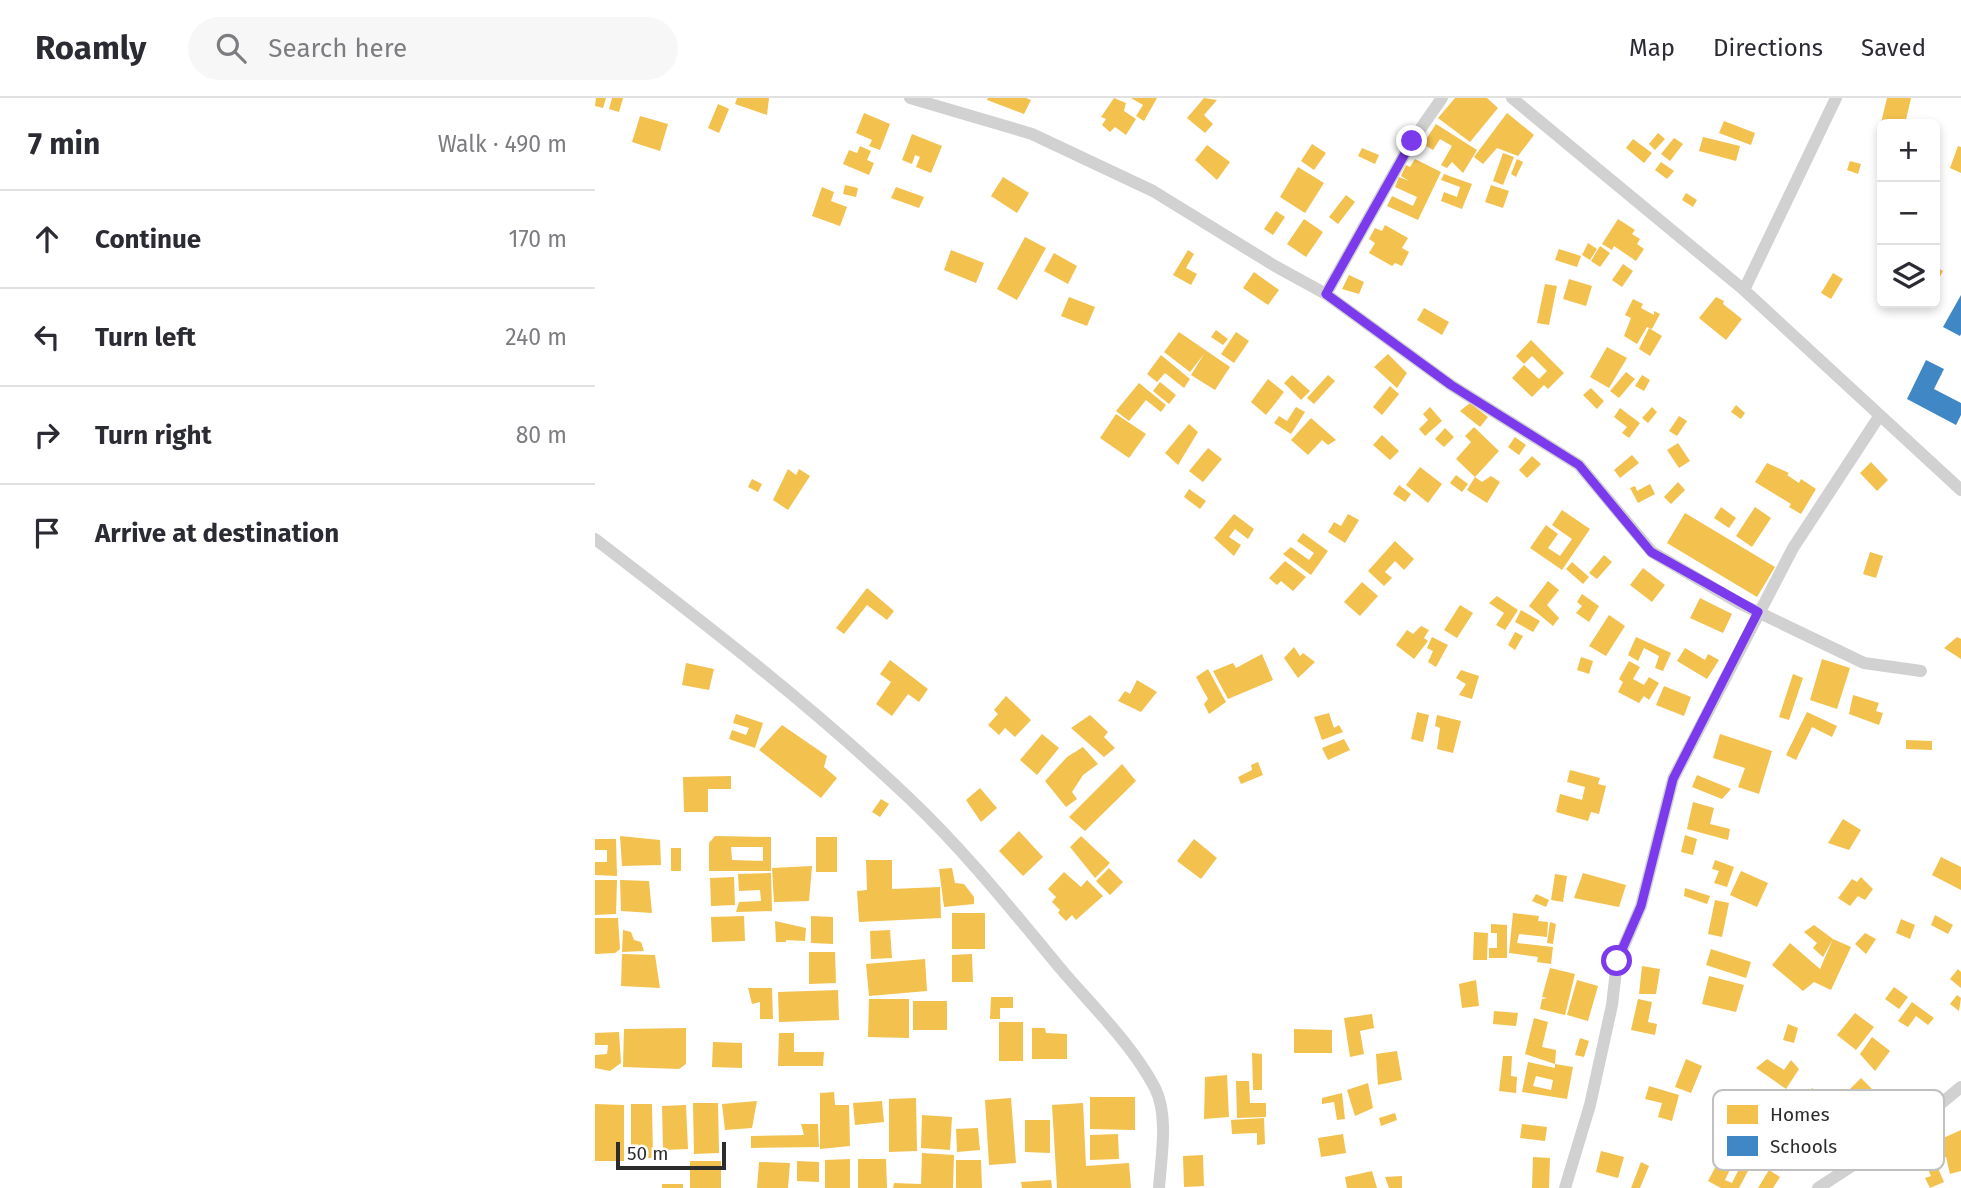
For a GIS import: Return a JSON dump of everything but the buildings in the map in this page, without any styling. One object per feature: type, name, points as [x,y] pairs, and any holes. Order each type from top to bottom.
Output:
[{"type":"street","points":[[910,98],[1032,134],[1153,191],[1326,294],[1451,385],[1579,465],[1651,552],[1758,612],[1864,663],[1921,671]]},
{"type":"street","points":[[1326,294],[1412,141],[1442,98]]},
{"type":"street","points":[[1512,98],[1744,290],[1961,490]]},
{"type":"street","points":[[1744,290],[1836,98]]},
{"type":"street","points":[[1565,1188],[1590,1104],[1612,1005],[1617,961],[1641,906],[1673,779],[1793,548],[1880,415]]},
{"type":"street","points":[[595,539],[705,623],[831,729],[910,799],[1006,903],[1134,1057],[1156,1090],[1162,1128],[1159,1188]]},
{"type":"street","points":[[1944,1101],[1961,1087]]},
{"type":"street","points":[[1818,1188],[1846,1170]]},
{"type":"route","points":[[1412,141],[1326,294],[1451,385],[1579,465],[1651,552],[1758,612],[1673,779],[1641,906],[1617,961]]}]
